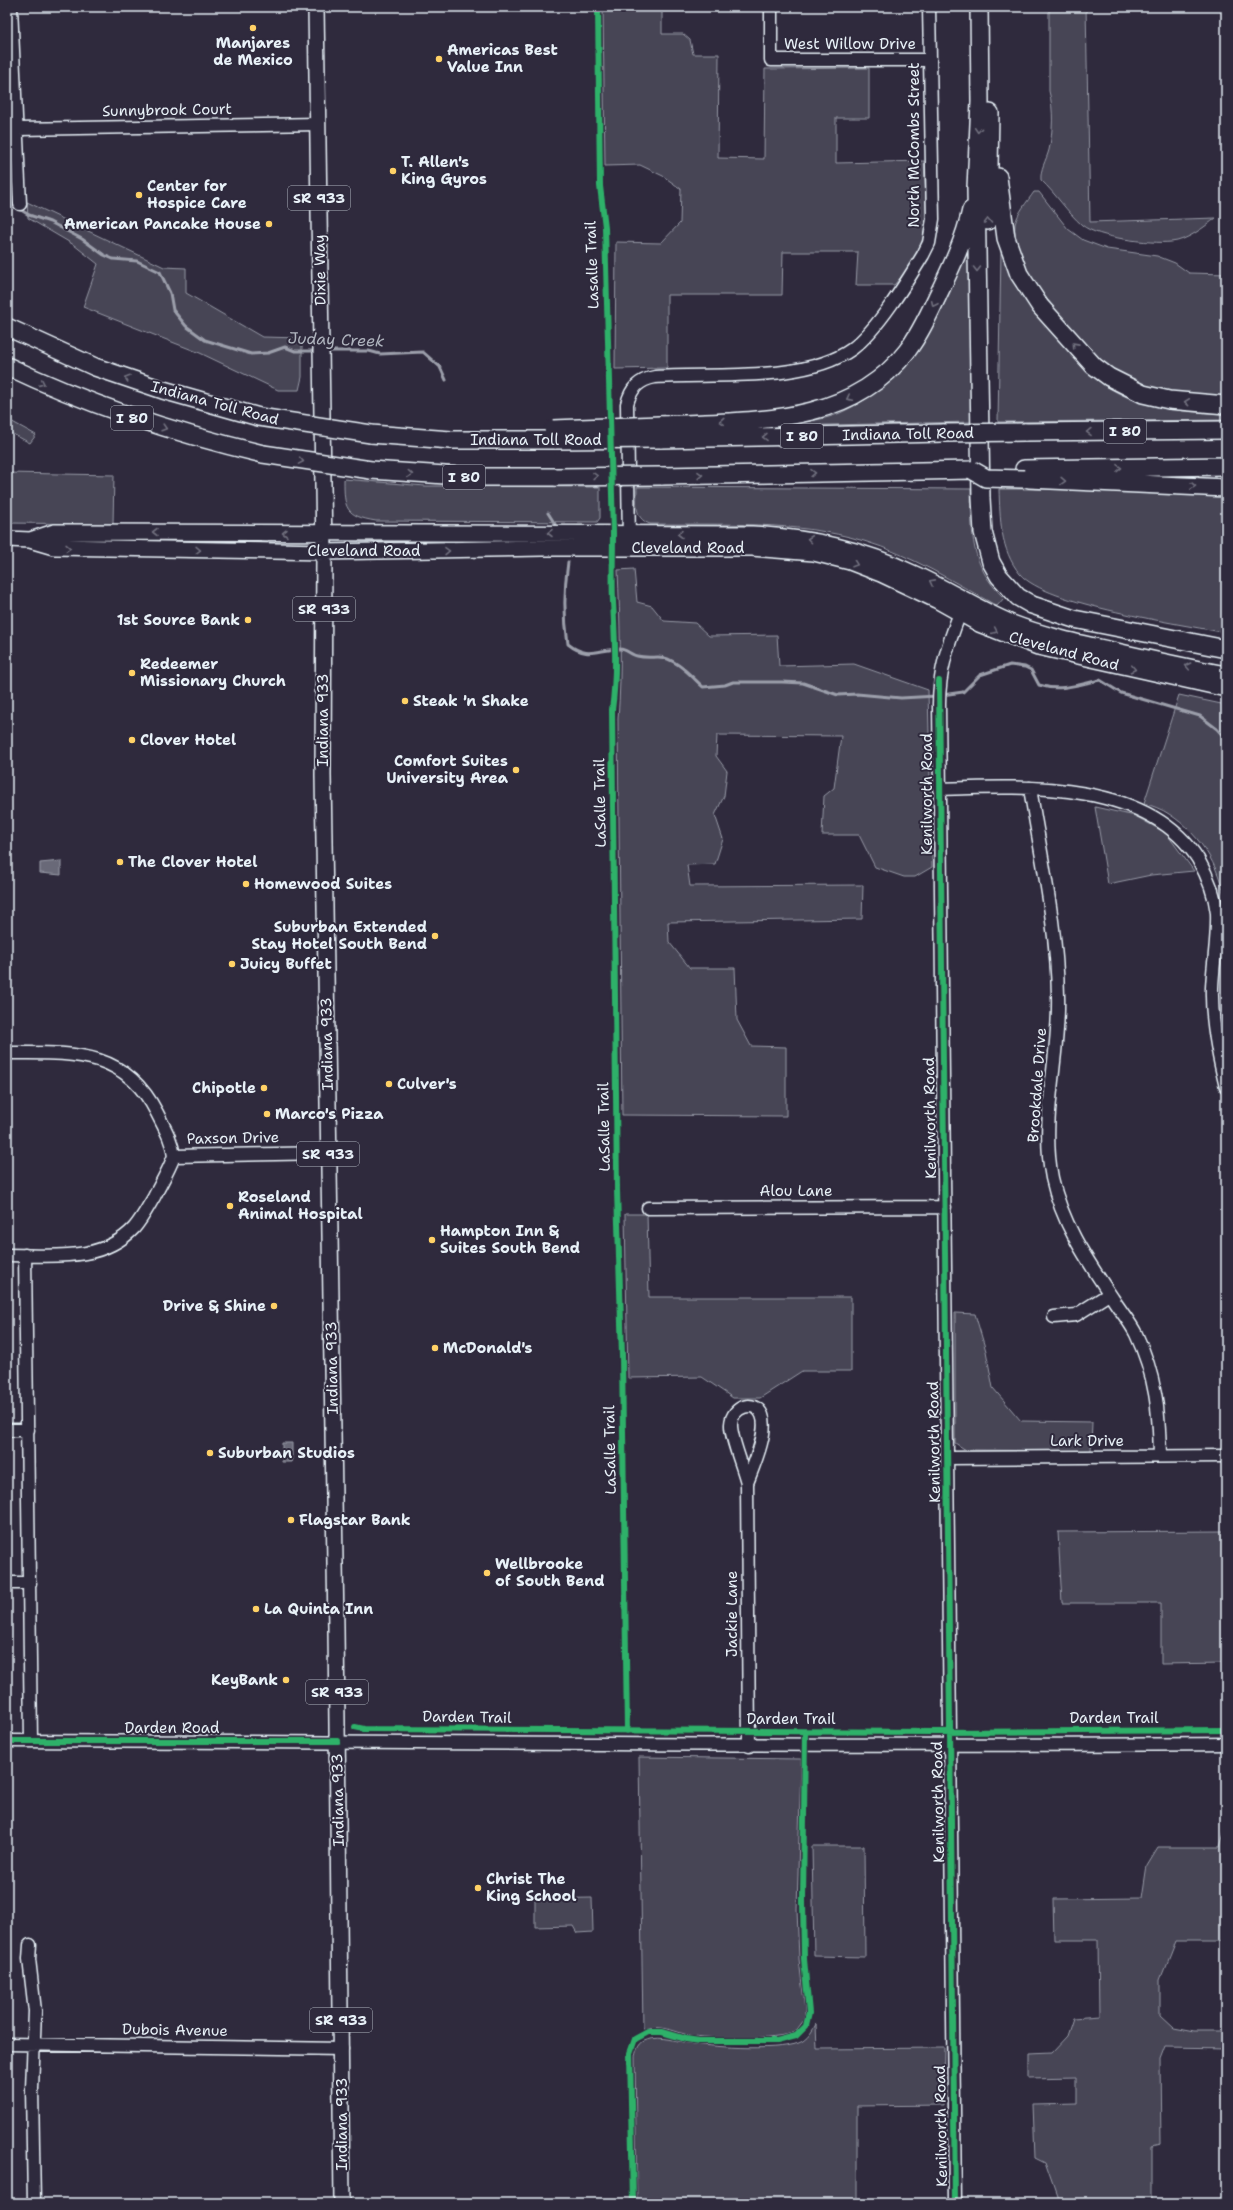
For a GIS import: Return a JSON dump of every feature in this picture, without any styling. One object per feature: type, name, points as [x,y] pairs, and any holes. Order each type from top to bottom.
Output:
[{"type":"highway","points":[[979,7],[980,102],[976,188],[981,498],[983,532],[991,562],[1009,588],[1032,605],[1074,619],[1226,650]]},
{"type":"highway","points":[[989,7],[990,113],[988,211],[991,494],[995,537],[1001,557],[1012,576],[1028,590],[1043,598],[1126,619],[1226,638]]},
{"type":"highway","points":[[990,113],[1006,238],[1019,274],[1040,306],[1094,366],[1127,387],[1143,394],[1170,400],[1226,405]]},
{"type":"highway","points":[[660,432],[801,415],[841,401],[874,383],[907,351],[932,309],[962,240],[970,216],[976,188]]},
{"type":"highway","name":"Indiana Toll Road","points":[[7,327],[95,367],[163,390],[258,417],[371,434],[451,440],[554,434],[660,432],[944,433],[1226,430]]},
{"type":"highway","name":"I 80","points":[[7,366],[65,393],[128,416],[212,442],[262,454],[371,470],[475,477],[661,476],[944,470],[972,470],[986,478],[1024,474]]},
{"type":"highway","points":[[1024,474],[1226,466]]},
{"type":"highway","points":[[1024,474],[1226,488]]},
{"type":"main road","name":"Dixie Way","points":[[316,7],[324,533]]},
{"type":"main road","name":"Cleveland Road","points":[[30,540],[54,532],[324,533],[629,541],[814,553],[850,562],[881,574],[1008,636],[1038,647],[1226,689]]},
{"type":"main road","name":"Indiana 933","points":[[324,533],[323,727],[342,2049],[342,2203]]},
{"type":"main road","name":"Cleveland Road","points":[[7,539],[30,540],[54,547],[324,552],[629,541],[752,534],[825,542],[854,549],[886,560],[916,574],[985,611],[1042,633],[1226,674]]},
{"type":"street","points":[[10,7],[10,77],[18,129],[20,204]]},
{"type":"street","name":"West Willow Drive","points":[[771,7],[771,60],[929,60]]},
{"type":"street","name":"North McCombs Street","points":[[629,541],[627,404],[633,388],[645,379],[655,377],[783,372],[820,365],[851,349],[864,338],[876,324],[916,267],[929,243],[932,230],[929,7]]},
{"type":"street","name":"Sunnybrook Court","points":[[18,129],[318,124]]},
{"type":"street","name":"Kenilworth Road","points":[[955,2203],[939,681],[945,653],[960,613]]},
{"type":"street","points":[[939,789],[1030,788],[1061,790],[1101,798],[1136,808],[1168,826],[1193,852],[1205,870],[1217,912],[1212,990],[1216,1042],[1226,1087]]},
{"type":"street","name":"Brookdale Drive","points":[[1030,788],[1056,955],[1058,1020],[1048,1125],[1052,1177],[1067,1227],[1080,1250],[1135,1332],[1152,1375],[1159,1413],[1160,1456]]},
{"type":"street","points":[[7,1053],[77,1054],[107,1062],[122,1070],[136,1082],[151,1102],[170,1140],[174,1156]]},
{"type":"street","name":"Paxson Drive","points":[[25,1255],[91,1253],[113,1244],[135,1227],[143,1216],[174,1156],[328,1153]]},
{"type":"street","name":"Alou Lane","points":[[648,1208],[945,1207]]},
{"type":"street","points":[[7,1255],[25,1255],[31,1741]]},
{"type":"street","points":[[1054,1318],[1076,1315],[1109,1294]]},
{"type":"street","name":"Jackie Lane","points":[[747,1483],[758,1455],[764,1425],[762,1415],[758,1410],[751,1407],[743,1407],[735,1411],[731,1417],[730,1427],[747,1483],[749,1746]]},
{"type":"street","points":[[7,1430],[28,1430]]},
{"type":"street","name":"Lark Drive","points":[[948,1458],[1226,1456]]},
{"type":"street","points":[[7,1583],[30,1583]]},
{"type":"street","name":"Darden Road","points":[[7,1741],[338,1741],[749,1746],[1226,1744]]},
{"type":"street","points":[[30,1945],[29,1959],[35,2011],[35,2044],[32,2089],[34,2203]]},
{"type":"street","name":"Dubois Avenue","points":[[7,2044],[342,2049]]},
{"type":"shaded area","points":[[603,7],[662,7],[662,34],[683,34],[690,40],[693,54],[719,54],[718,158],[764,159],[765,69],[869,68],[869,118],[836,118],[836,163],[924,161],[927,228],[913,263],[894,285],[856,285],[858,252],[783,252],[782,295],[667,295],[667,368],[615,369],[616,242],[661,243],[680,223],[681,189],[663,176],[640,165],[605,166]]},
{"type":"shaded area","points":[[1049,7],[1086,7],[1090,222],[1216,218],[1201,229],[1177,241],[1151,242],[1111,237],[1089,230],[1082,225],[1041,180],[1042,169],[1049,150],[1052,128],[1052,106],[1049,91]]},
{"type":"shaded area","points":[[7,163],[11,163],[13,209],[7,206]]},
{"type":"shaded area","points":[[1034,192],[1039,192],[1068,229],[1083,240],[1107,249],[1157,256],[1175,263],[1189,273],[1226,274],[1226,398],[1174,393],[1137,384],[1125,379],[1114,371],[1087,346],[1046,298],[1026,268],[1021,255],[1015,236],[1015,224],[1020,211]]},
{"type":"shaded area","points":[[27,202],[164,267],[186,268],[186,293],[262,337],[302,338],[302,377],[299,390],[278,390],[200,353],[83,307],[98,264],[74,245],[28,218]]},
{"type":"shaded area","points":[[970,243],[972,422],[780,426],[780,424],[803,422],[833,416],[866,399],[888,382],[907,363],[923,342],[948,295]]},
{"type":"shaded area","points":[[1001,250],[1016,285],[1028,303],[1076,360],[1103,384],[1132,399],[1147,404],[1162,408],[1226,414],[1226,420],[998,422]]},
{"type":"shaded area","points":[[7,419],[36,435],[30,443],[7,431]]},
{"type":"shaded area","points":[[7,473],[114,475],[113,524],[7,523]]},
{"type":"shaded area","points":[[344,479],[425,486],[600,487],[600,518],[597,522],[376,521],[358,516],[348,509],[345,497]]},
{"type":"shaded area","points":[[637,487],[971,489],[973,535],[978,561],[984,573],[1004,598],[997,606],[915,561],[864,541],[838,534],[758,525],[650,524],[638,514]]},
{"type":"shaded area","points":[[999,489],[1077,489],[1226,496],[1226,633],[1116,612],[1057,595],[1035,585],[1020,574],[1008,555],[1002,533]]},
{"type":"shaded area","points":[[634,569],[637,602],[652,606],[664,621],[695,623],[709,636],[777,635],[779,666],[854,664],[928,690],[932,867],[915,877],[904,877],[875,867],[859,835],[822,835],[824,796],[834,788],[841,736],[717,735],[716,756],[727,771],[724,796],[715,815],[723,839],[715,864],[687,865],[690,886],[863,885],[862,919],[668,922],[669,942],[690,968],[735,968],[737,1020],[751,1046],[786,1047],[786,1116],[622,1115],[618,719],[620,644],[618,570]]},
{"type":"shaded area","points":[[1179,695],[1226,705],[1226,911],[1221,883],[1216,869],[1201,844],[1192,833],[1169,814],[1144,803]]},
{"type":"shaded area","points":[[1095,807],[1135,816],[1166,833],[1194,871],[1151,875],[1108,884]]},
{"type":"shaded area","points":[[625,1214],[647,1214],[649,1297],[851,1297],[851,1371],[802,1371],[760,1398],[733,1398],[702,1377],[628,1378]]},
{"type":"shaded area","points":[[955,1313],[975,1314],[986,1351],[993,1388],[1021,1421],[1092,1422],[1091,1451],[966,1450],[955,1443]]},
{"type":"shaded area","points":[[1226,1531],[1226,1663],[1161,1664],[1161,1603],[1062,1603],[1058,1532]]},
{"type":"shaded area","points":[[639,1757],[801,1759],[797,1910],[799,1959],[805,2011],[804,2020],[795,2032],[786,2035],[759,2038],[726,2038],[688,2035],[661,2028],[643,2029]]},
{"type":"shaded area","points":[[1226,1826],[1226,1942],[1175,1942],[1160,1980],[1160,2014],[1174,2027],[1195,2031],[1226,2031],[1226,2048],[1165,2047],[1160,2060],[1161,2146],[1152,2148],[1152,2203],[1059,2203],[1045,2163],[1035,2158],[1033,2104],[1076,2103],[1076,2077],[1028,2078],[1028,2053],[1052,2052],[1067,2036],[1073,2018],[1099,2016],[1098,1940],[1054,1940],[1053,1899],[1142,1898],[1147,1865],[1158,1847],[1220,1847]]},
{"type":"shaded area","points":[[812,1846],[864,1846],[865,1957],[814,1956]]},
{"type":"shaded area","points":[[592,1898],[593,1932],[577,1933],[573,1926],[535,1927],[535,1899]]},
{"type":"shaded area","points":[[816,2024],[817,2049],[944,2048],[943,2105],[857,2106],[857,2203],[637,2203],[635,2056],[640,2044],[647,2040],[658,2038],[693,2044],[717,2046],[750,2048],[781,2047],[803,2041]]},
{"type":"water","points":[[61,861],[61,875],[40,873],[40,863]]},
{"type":"water","points":[[282,1443],[292,1443],[292,1462],[282,1462]]},
{"type":"waterway","name":"Juday Creek","points":[[7,201],[29,215],[50,222],[82,239],[104,255],[113,259],[137,261],[160,272],[170,293],[173,310],[186,326],[205,340],[251,354],[268,353],[285,347],[295,351],[317,351]]},
{"type":"waterway","name":"Juday Creek","points":[[325,351],[369,351],[380,354],[423,352],[440,367],[446,380]]},
{"type":"waterway","name":"Juday Creek","points":[[548,513],[555,524]]},
{"type":"waterway","name":"Juday Creek","points":[[568,562],[565,603],[568,644],[581,652],[587,653],[620,649],[640,657],[658,657],[671,660],[683,668],[703,687],[725,685],[733,682],[782,682],[803,683],[838,695],[857,694],[901,698],[937,696]]},
{"type":"waterway","name":"Juday Creek","points":[[942,695],[963,692],[980,675],[1010,665],[1025,667],[1031,670],[1039,685],[1047,687],[1070,687],[1100,680],[1121,693],[1200,716],[1217,729],[1224,737],[1226,746]]},
{"type":"cycle path","name":"Lasalle Trail","points":[[598,7],[600,186],[605,227],[613,533],[615,683],[612,710],[617,1190],[622,1356],[627,1731]]},
{"type":"cycle path","points":[[939,681],[955,2203]]},
{"type":"cycle path","name":"Darden Trail","points":[[355,1727],[364,1729],[938,1732],[1226,1730]]},
{"type":"cycle path","name":"Darden Trail","points":[[633,2203],[630,2053],[635,2039],[648,2032],[662,2032],[699,2041],[777,2041],[796,2036],[806,2026],[809,2013],[804,1959],[803,1901],[805,1732]]},
{"type":"cycle path","points":[[7,1741],[338,1741]]},
{"type":"place","name":"Manjares de Mexico","points":[[253,28]]},
{"type":"place","name":"Americas Best Value Inn","points":[[439,59]]},
{"type":"place","name":"T. Allen's King Gyros","points":[[393,171]]},
{"type":"place","name":"Center for Hospice Care","points":[[139,195]]},
{"type":"place","name":"American Pancake House","points":[[269,224]]},
{"type":"place","name":"1st Source Bank","points":[[248,620]]},
{"type":"place","name":"Redeemer Missionary Church","points":[[132,673]]},
{"type":"place","name":"Steak 'n Shake","points":[[405,701]]},
{"type":"place","name":"Clover Hotel","points":[[132,740]]},
{"type":"place","name":"Comfort Suites University Area","points":[[516,770]]},
{"type":"place","name":"The Clover Hotel","points":[[120,862]]},
{"type":"place","name":"Homewood Suites","points":[[246,884]]},
{"type":"place","name":"Suburban Extended Stay Hotel South Bend","points":[[435,936]]},
{"type":"place","name":"Juicy Buffet","points":[[232,964]]},
{"type":"place","name":"Culver's","points":[[389,1084]]},
{"type":"place","name":"Chipotle","points":[[264,1088]]},
{"type":"place","name":"Marco's Pizza","points":[[267,1114]]},
{"type":"place","name":"Roseland Animal Hospital","points":[[230,1206]]},
{"type":"place","name":"Hampton Inn & Suites South Bend","points":[[432,1240]]},
{"type":"place","name":"Drive & Shine","points":[[274,1306]]},
{"type":"place","name":"McDonald's","points":[[435,1348]]},
{"type":"place","name":"Suburban Studios","points":[[210,1453]]},
{"type":"place","name":"Flagstar Bank","points":[[291,1520]]},
{"type":"place","name":"Wellbrooke of South Bend","points":[[487,1573]]},
{"type":"place","name":"La Quinta Inn","points":[[256,1609]]},
{"type":"place","name":"KeyBank","points":[[286,1680]]},
{"type":"place","name":"Christ The King School","points":[[478,1888]]}]
